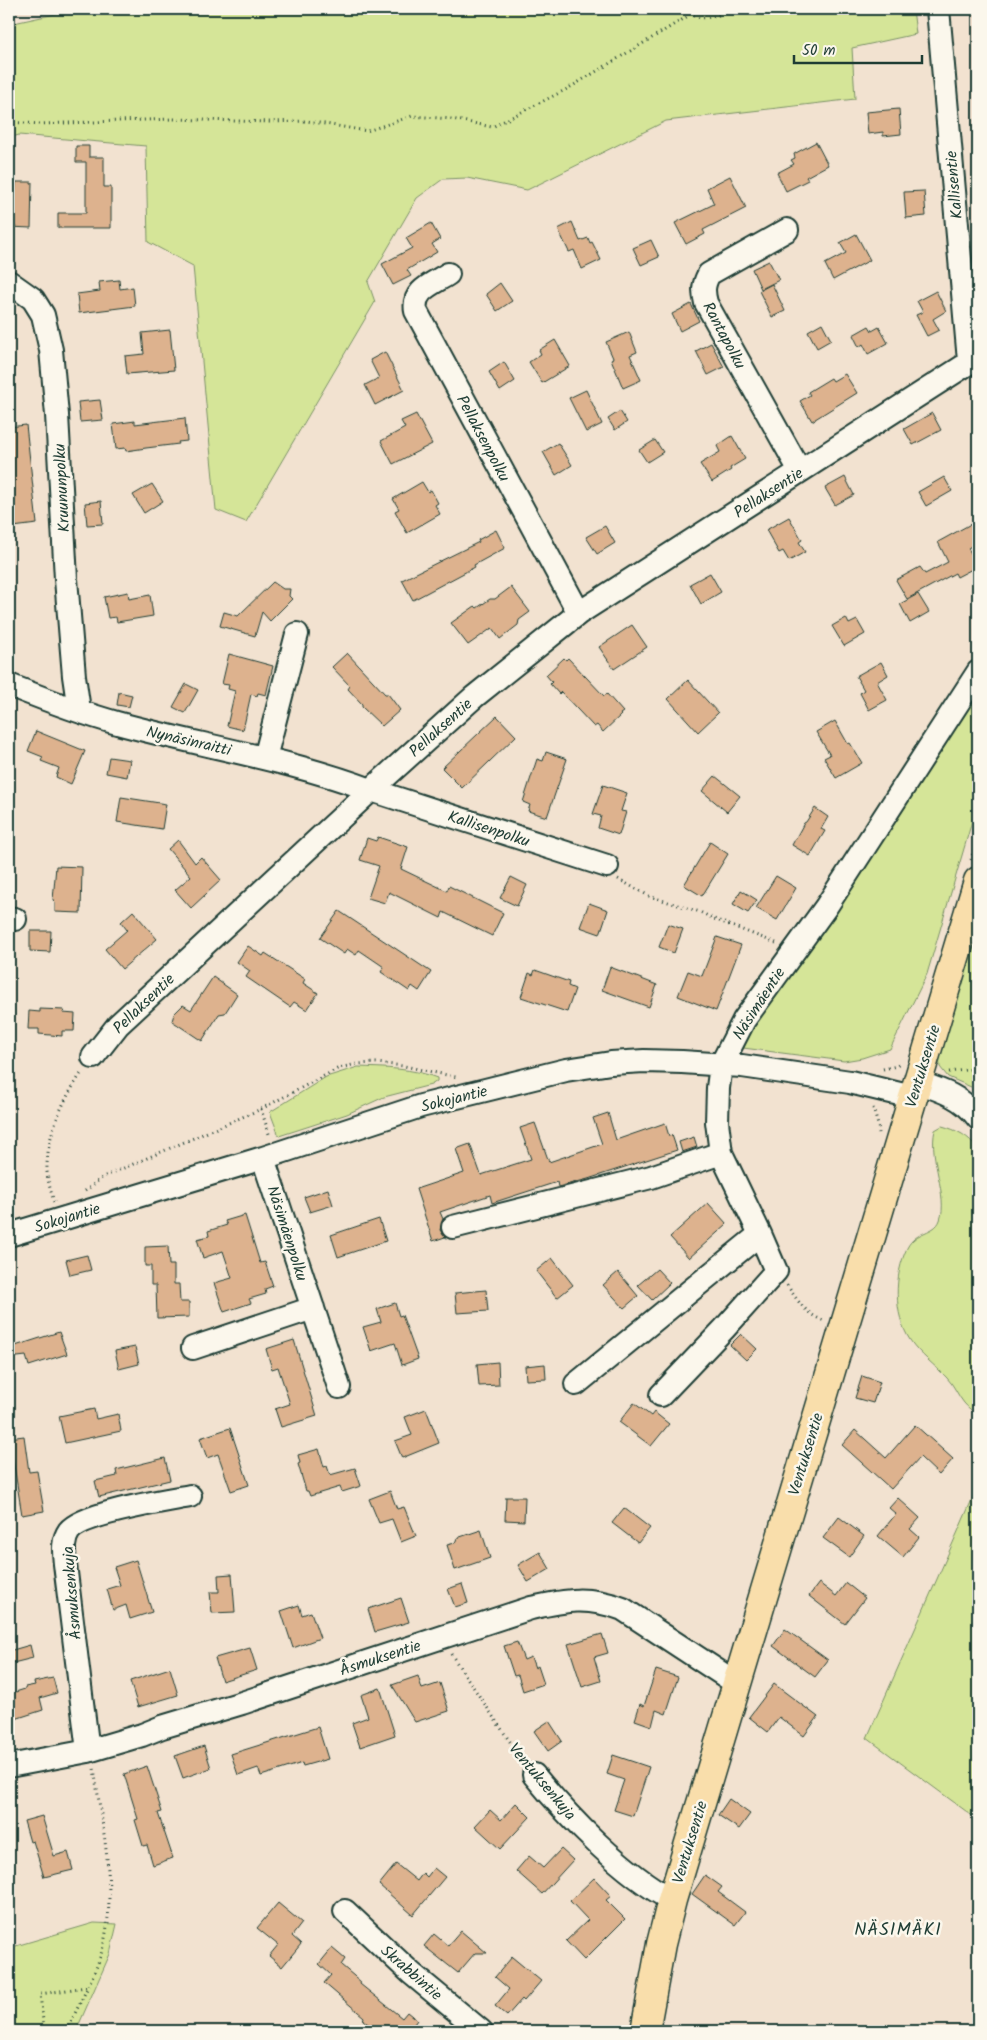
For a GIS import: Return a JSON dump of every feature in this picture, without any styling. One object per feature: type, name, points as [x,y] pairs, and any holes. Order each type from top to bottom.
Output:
[{"type":"main road","name":"Ventuksentie","points":[[645,2031],[661,1944],[672,1900],[978,881]]},
{"type":"street","name":"Kallisentie","points":[[938,9],[974,359]]},
{"type":"street","name":"Rantapolku","points":[[787,230],[709,274],[704,284],[703,292],[706,304],[800,472]]},
{"type":"street","name":"Pellaksenpolku","points":[[448,274],[419,292],[415,305],[416,311],[579,613]]},
{"type":"street","name":"Kruununpolku","points":[[9,282],[33,298],[44,315],[51,350],[57,415],[67,598],[79,710]]},
{"type":"street","name":"Pellaksentie","points":[[93,1057],[118,1025],[371,790],[474,697],[579,613],[974,359]]},
{"type":"street","points":[[265,758],[297,634]]},
{"type":"street","name":"Näsimäentie","points":[[776,1271],[721,1154],[717,1122],[721,1065],[744,1020],[842,882],[978,672]]},
{"type":"street","name":"Nynäsinraitti","points":[[9,685],[116,723],[334,776],[371,790]]},
{"type":"street","name":"Kallisenpolku","points":[[371,790],[607,866]]},
{"type":"street","name":"Sokojantie","points":[[9,1234],[269,1156],[421,1106],[566,1070],[611,1063],[644,1061],[721,1065],[792,1072],[850,1082],[918,1080],[956,1097],[972,1110],[978,1118]]},
{"type":"street","points":[[453,1227],[651,1177],[721,1154]]},
{"type":"street","name":"Näsimäenpolku","points":[[269,1156],[313,1308],[339,1387]]},
{"type":"street","points":[[576,1384],[760,1234]]},
{"type":"street","points":[[661,1395],[776,1271]]},
{"type":"street","points":[[193,1348],[313,1308]]},
{"type":"street","name":"Åsmuksenkuja","points":[[88,1752],[65,1564],[64,1545],[68,1532],[77,1524],[96,1517],[190,1496]]},
{"type":"street","name":"Åsmuksentie","points":[[9,1766],[88,1752],[531,1608],[563,1601],[588,1600],[607,1603],[623,1609],[736,1684]]},
{"type":"street","name":"Ventuksenkuja","points":[[534,1775],[590,1836],[642,1881],[672,1900]]},
{"type":"street","name":"Skrabbintie","points":[[345,1911],[411,1973],[481,2031]]},
{"type":"path","points":[[686,9],[690,15],[704,19],[737,9]]},
{"type":"path","points":[[9,122],[40,124],[173,119],[269,122],[307,121],[367,131],[412,116],[452,119],[492,127],[569,88],[690,15]]},
{"type":"path","points":[[607,866],[612,876],[649,896],[700,912],[714,920],[772,941],[792,952]]},
{"type":"path","points":[[58,1220],[47,1173],[50,1138],[66,1097],[93,1057]]},
{"type":"path","points":[[918,1080],[950,1072],[973,1069],[978,1066]]},
{"type":"path","points":[[261,1109],[269,1156]]},
{"type":"path","points":[[776,1271],[805,1310],[815,1318],[829,1323]]},
{"type":"path","name":"Ventuksenkuja","points":[[440,1638],[519,1756],[534,1775]]},
{"type":"path","points":[[67,2031],[101,1956],[108,1925],[109,1890],[94,1763],[88,1752]]},
{"type":"path","points":[[46,2031],[44,2030],[40,1994],[87,1986]]},
{"type":"green space","points":[[74,9],[913,9],[916,34],[852,48],[855,99],[666,121],[527,190],[467,178],[443,179],[417,198],[368,282],[375,302],[246,522],[216,510],[193,266],[148,242],[146,146],[19,135],[9,138],[9,24]]},
{"type":"green space","points":[[978,684],[978,801],[927,974],[890,1049],[862,1058],[844,1061],[743,1048],[752,1028]]},
{"type":"green space","points":[[978,926],[978,1090],[948,1077],[940,1067],[939,1055]]},
{"type":"green space","points":[[358,1067],[408,1070],[437,1078],[437,1081],[431,1085],[384,1097],[347,1114],[279,1136],[270,1112],[326,1077]]},
{"type":"green space","points":[[942,1126],[962,1134],[971,1140],[978,1149],[978,1416],[964,1403],[947,1378],[910,1340],[904,1330],[898,1307],[898,1282],[907,1248],[915,1238],[934,1228],[940,1220],[942,1200],[934,1141],[935,1130]]},
{"type":"green space","points":[[978,1486],[978,1820],[867,1738]]},
{"type":"green space","points":[[94,1923],[117,1924],[110,1954],[76,2031],[9,2031],[9,1948]]},
{"type":"building","points":[[899,109],[901,134],[883,136],[883,132],[868,134],[866,112]]},
{"type":"building","points":[[816,142],[828,165],[806,177],[808,180],[786,191],[777,173],[794,164],[791,160],[795,158],[794,154]]},
{"type":"building","points":[[76,146],[89,146],[89,157],[104,157],[104,187],[111,187],[111,228],[58,228],[58,213],[86,213],[86,162],[76,162]]},
{"type":"building","points":[[730,176],[746,208],[703,230],[705,234],[686,244],[675,223],[714,204],[707,188]]},
{"type":"building","points":[[16,182],[32,182],[31,228],[9,227],[9,200],[15,200]]},
{"type":"building","points":[[924,191],[926,216],[906,218],[904,192]]},
{"type":"building","points":[[572,222],[580,241],[588,238],[601,260],[582,269],[574,250],[569,252],[558,229]]},
{"type":"building","points":[[431,223],[440,239],[432,244],[437,252],[407,270],[411,276],[393,285],[382,264],[412,248],[406,238]]},
{"type":"building","points":[[856,234],[870,260],[833,280],[825,264],[846,253],[840,243]]},
{"type":"building","points":[[651,240],[659,257],[641,265],[633,248]]},
{"type":"building","points":[[769,261],[779,280],[761,289],[752,269]]},
{"type":"building","points":[[119,280],[120,289],[133,287],[135,306],[79,313],[77,294],[100,291],[99,282]]},
{"type":"building","points":[[500,283],[512,301],[497,311],[486,294]]},
{"type":"building","points":[[772,284],[785,311],[772,317],[759,291]]},
{"type":"building","points":[[936,291],[946,311],[933,319],[939,330],[927,336],[916,315],[923,312],[917,301]]},
{"type":"building","points":[[691,304],[699,321],[680,331],[672,314]]},
{"type":"building","points":[[822,323],[831,340],[817,348],[808,331]]},
{"type":"building","points":[[869,326],[872,331],[879,327],[888,343],[868,354],[863,344],[859,347],[853,335]]},
{"type":"building","points":[[170,330],[174,370],[127,374],[125,356],[144,354],[142,333]]},
{"type":"building","points":[[629,332],[637,352],[630,355],[641,380],[623,388],[606,342]]},
{"type":"building","points":[[555,340],[570,366],[542,383],[529,362],[541,354],[539,350]]},
{"type":"building","points":[[711,343],[724,367],[708,375],[696,351]]},
{"type":"building","points":[[385,352],[404,390],[375,405],[365,385],[379,378],[370,360]]},
{"type":"building","points":[[504,362],[515,381],[500,391],[489,372]]},
{"type":"building","points":[[845,374],[857,393],[812,421],[800,401],[810,395],[808,392],[831,378],[833,381]]},
{"type":"building","points":[[586,390],[602,424],[586,432],[569,398]]},
{"type":"building","points":[[100,400],[103,420],[80,422],[78,402]]},
{"type":"building","points":[[620,411],[627,422],[615,430],[608,419]]},
{"type":"building","points":[[932,413],[941,430],[913,445],[904,429]]},
{"type":"building","points":[[416,414],[432,444],[393,464],[381,441],[405,428],[401,421]]},
{"type":"building","points":[[185,418],[187,441],[178,442],[179,444],[126,451],[125,448],[116,449],[113,424],[135,421],[135,424]]},
{"type":"building","points":[[26,425],[37,524],[13,527],[9,489],[12,489],[9,461],[9,427]]},
{"type":"building","points":[[732,436],[745,459],[712,482],[700,464],[720,452],[717,446]]},
{"type":"building","points":[[655,440],[663,452],[647,462],[639,450]]},
{"type":"building","points":[[558,443],[572,465],[556,475],[543,452]]},
{"type":"building","points":[[845,477],[854,495],[835,505],[825,488]]},
{"type":"building","points":[[944,477],[952,491],[926,506],[918,492]]},
{"type":"building","points":[[422,482],[428,492],[431,490],[438,503],[435,505],[440,514],[407,533],[395,511],[399,509],[393,499]]},
{"type":"building","points":[[152,484],[163,501],[144,513],[133,495]]},
{"type":"building","points":[[101,501],[103,524],[87,525],[85,503]]},
{"type":"building","points":[[789,517],[802,540],[799,542],[805,552],[789,561],[783,551],[779,553],[766,530]]},
{"type":"building","points":[[978,520],[978,542],[968,548],[978,566],[957,577],[955,573],[907,599],[896,580],[920,567],[925,574],[948,562],[938,542]]},
{"type":"building","points":[[605,526],[615,543],[597,554],[586,537]]},
{"type":"building","points":[[496,530],[505,548],[474,565],[475,567],[413,600],[402,580],[479,542],[478,540]]},
{"type":"building","points":[[710,573],[721,592],[701,604],[690,584]]},
{"type":"building","points":[[273,582],[283,589],[290,589],[289,596],[292,599],[270,621],[262,612],[255,636],[220,626],[224,612],[238,616]]},
{"type":"building","points":[[511,587],[530,612],[519,620],[518,625],[500,639],[492,628],[468,645],[451,623],[475,606],[477,608],[490,599],[495,599]]},
{"type":"building","points":[[128,592],[129,599],[150,595],[153,616],[117,622],[116,617],[108,618],[104,597]]},
{"type":"building","points":[[918,594],[929,612],[910,623],[900,604]]},
{"type":"building","points":[[846,618],[849,624],[857,620],[865,634],[844,646],[832,626]]},
{"type":"building","points":[[632,625],[647,647],[614,669],[599,647]]},
{"type":"building","points":[[347,653],[385,694],[388,694],[400,710],[382,726],[362,707],[362,704],[348,689],[350,686],[332,667]]},
{"type":"building","points":[[229,654],[273,666],[266,695],[258,693],[257,696],[251,694],[243,730],[227,726],[235,691],[228,689],[229,685],[222,684]]},
{"type":"building","points":[[564,658],[566,660],[568,658],[604,696],[607,694],[623,712],[603,732],[597,725],[594,727],[561,692],[559,694],[550,684],[552,682],[546,675]]},
{"type":"building","points":[[881,662],[888,675],[877,682],[887,700],[869,710],[860,693],[864,690],[856,676]]},
{"type":"building","points":[[688,680],[718,713],[698,732],[668,699]]},
{"type":"building","points":[[186,684],[198,690],[185,713],[173,707]]},
{"type":"building","points":[[119,692],[132,695],[129,707],[117,705]]},
{"type":"building","points":[[497,716],[516,736],[462,788],[442,768]]},
{"type":"building","points":[[835,721],[848,744],[850,743],[862,763],[836,778],[824,758],[830,755],[816,732]]},
{"type":"building","points":[[36,731],[85,751],[71,784],[56,777],[59,768],[41,761],[43,757],[28,751]]},
{"type":"building","points":[[546,752],[567,759],[547,817],[528,811],[530,805],[523,802],[537,759],[543,761]]},
{"type":"building","points":[[109,757],[130,760],[127,777],[106,773]]},
{"type":"building","points":[[715,776],[740,796],[727,812],[702,791]]},
{"type":"building","points":[[603,785],[627,793],[621,811],[626,812],[619,835],[598,828],[601,816],[593,814]]},
{"type":"building","points":[[121,797],[166,804],[162,829],[117,822]]},
{"type":"building","points":[[815,808],[828,817],[821,829],[825,831],[810,856],[792,845]]},
{"type":"building","points":[[378,837],[408,847],[401,869],[447,891],[449,886],[503,913],[492,936],[443,912],[441,918],[389,892],[385,903],[368,898],[379,866],[360,860],[367,838],[376,841]]},
{"type":"building","points":[[178,840],[195,863],[201,857],[221,880],[191,908],[175,890],[191,876],[168,849]]},
{"type":"building","points":[[710,842],[728,854],[702,896],[684,885]]},
{"type":"building","points":[[56,866],[82,867],[81,913],[55,912],[55,902],[53,900]]},
{"type":"building","points":[[776,876],[796,888],[777,920],[756,908]]},
{"type":"building","points":[[511,877],[527,885],[517,906],[500,898]]},
{"type":"building","points":[[741,890],[757,900],[748,913],[733,904]]},
{"type":"building","points":[[589,903],[608,910],[600,934],[580,927]]},
{"type":"building","points":[[133,911],[157,939],[122,969],[105,949],[127,930],[121,922]]},
{"type":"building","points":[[339,911],[431,972],[419,991],[412,986],[409,991],[381,972],[384,967],[359,950],[356,955],[347,949],[344,954],[320,938]]},
{"type":"building","points":[[668,924],[683,929],[674,953],[659,947]]},
{"type":"building","points":[[30,931],[51,931],[50,952],[30,951]]},
{"type":"building","points":[[717,937],[741,945],[716,1011],[678,996],[688,971],[702,976]]},
{"type":"building","points":[[248,946],[263,956],[265,953],[305,979],[303,983],[318,993],[307,1010],[294,1002],[290,1007],[246,977],[250,971],[237,962]]},
{"type":"building","points":[[610,967],[657,985],[649,1007],[602,990]]},
{"type":"building","points":[[535,970],[569,982],[568,986],[575,989],[567,1012],[521,997],[529,973],[533,975]]},
{"type":"building","points":[[213,977],[237,994],[225,1013],[219,1014],[202,1041],[172,1021],[174,1014],[183,1005],[191,1010]]},
{"type":"building","points":[[40,1009],[64,1010],[63,1013],[75,1014],[74,1031],[62,1031],[62,1036],[39,1034],[39,1029],[28,1029],[29,1011],[40,1012]]},
{"type":"building","points":[[608,1113],[616,1140],[665,1123],[669,1136],[672,1135],[677,1150],[558,1187],[557,1182],[492,1203],[490,1195],[440,1212],[443,1219],[440,1230],[445,1237],[433,1241],[416,1189],[464,1173],[456,1149],[470,1144],[481,1175],[531,1159],[520,1128],[535,1123],[549,1162],[602,1144],[593,1118]]},
{"type":"building","points":[[694,1137],[697,1147],[682,1152],[679,1142]]},
{"type":"building","points":[[328,1189],[333,1205],[310,1212],[304,1197]]},
{"type":"building","points":[[708,1203],[727,1224],[689,1258],[670,1237]]},
{"type":"building","points":[[245,1215],[260,1263],[265,1262],[273,1286],[265,1289],[266,1294],[249,1299],[251,1303],[224,1312],[214,1283],[232,1278],[223,1251],[203,1258],[197,1239],[209,1236],[208,1231],[227,1225],[225,1221]]},
{"type":"building","points":[[379,1219],[386,1241],[338,1257],[331,1235]]},
{"type":"building","points":[[168,1246],[169,1265],[174,1265],[174,1284],[179,1284],[180,1302],[189,1302],[189,1317],[157,1318],[156,1285],[151,1285],[151,1266],[145,1266],[145,1247]]},
{"type":"building","points":[[87,1255],[91,1270],[70,1275],[66,1260]]},
{"type":"building","points":[[552,1258],[573,1285],[557,1298],[536,1271]]},
{"type":"building","points":[[657,1269],[670,1283],[652,1300],[638,1285]]},
{"type":"building","points":[[618,1272],[638,1296],[624,1308],[603,1285]]},
{"type":"building","points":[[486,1290],[488,1311],[457,1313],[455,1293]]},
{"type":"building","points":[[395,1303],[399,1316],[402,1315],[418,1359],[402,1365],[395,1343],[371,1351],[363,1327],[381,1322],[377,1309]]},
{"type":"building","points":[[59,1332],[67,1354],[29,1366],[26,1356],[9,1358],[9,1348]]},
{"type":"building","points":[[741,1334],[757,1349],[746,1360],[730,1345]]},
{"type":"building","points":[[294,1340],[317,1416],[281,1427],[275,1409],[290,1404],[278,1367],[272,1369],[266,1349]]},
{"type":"building","points":[[135,1347],[139,1364],[119,1369],[115,1351]]},
{"type":"building","points":[[498,1362],[499,1385],[479,1386],[477,1364]]},
{"type":"building","points":[[545,1364],[546,1379],[526,1380],[525,1366]]},
{"type":"building","points":[[862,1376],[880,1382],[873,1403],[855,1398]]},
{"type":"building","points":[[634,1403],[651,1416],[654,1412],[669,1424],[651,1446],[619,1422]]},
{"type":"building","points":[[94,1409],[96,1419],[118,1414],[121,1431],[65,1443],[59,1416]]},
{"type":"building","points":[[426,1409],[439,1443],[402,1458],[395,1441],[412,1435],[405,1417]]},
{"type":"building","points":[[915,1425],[953,1459],[939,1475],[920,1457],[891,1489],[842,1445],[855,1430],[886,1458]]},
{"type":"building","points":[[230,1428],[249,1485],[231,1491],[218,1454],[207,1458],[200,1438]]},
{"type":"building","points":[[24,1436],[29,1472],[37,1471],[44,1511],[22,1515],[12,1453],[9,1453],[9,1438]]},
{"type":"building","points":[[319,1449],[324,1467],[327,1466],[330,1475],[355,1468],[361,1486],[342,1492],[340,1487],[310,1496],[308,1491],[306,1491],[298,1464],[300,1463],[298,1455]]},
{"type":"building","points":[[165,1458],[170,1480],[99,1497],[95,1481],[117,1476],[116,1470]]},
{"type":"building","points":[[390,1491],[397,1509],[404,1507],[416,1536],[401,1542],[392,1519],[379,1523],[369,1499]]},
{"type":"building","points":[[506,1497],[525,1497],[524,1521],[505,1520]]},
{"type":"building","points":[[898,1498],[920,1518],[910,1529],[919,1537],[903,1557],[878,1536],[896,1514],[889,1508]]},
{"type":"building","points":[[624,1508],[650,1528],[638,1543],[612,1523]]},
{"type":"building","points":[[839,1517],[864,1536],[849,1557],[823,1538]]},
{"type":"building","points":[[481,1530],[490,1558],[455,1570],[447,1545],[455,1543],[457,1538]]},
{"type":"building","points":[[540,1552],[550,1569],[528,1582],[518,1565]]},
{"type":"building","points":[[136,1560],[152,1612],[130,1619],[126,1605],[113,1610],[107,1589],[120,1585],[114,1567]]},
{"type":"building","points":[[232,1574],[235,1612],[212,1613],[210,1592],[219,1592],[218,1575]]},
{"type":"building","points":[[819,1583],[836,1596],[846,1583],[865,1598],[845,1624],[809,1596]]},
{"type":"building","points":[[462,1584],[468,1603],[455,1607],[448,1589]]},
{"type":"building","points":[[401,1598],[409,1622],[375,1632],[368,1609]]},
{"type":"building","points":[[299,1605],[302,1615],[311,1612],[320,1638],[293,1648],[281,1611]]},
{"type":"building","points":[[785,1629],[828,1660],[815,1677],[773,1646]]},
{"type":"building","points":[[602,1634],[608,1653],[594,1657],[601,1681],[582,1687],[568,1644]]},
{"type":"building","points":[[517,1642],[524,1660],[531,1657],[535,1668],[538,1666],[544,1684],[523,1691],[518,1675],[514,1676],[504,1646]]},
{"type":"building","points":[[30,1645],[33,1658],[9,1664],[9,1651]]},
{"type":"building","points":[[250,1648],[257,1670],[222,1681],[215,1658]]},
{"type":"building","points":[[170,1668],[178,1695],[138,1707],[130,1681]]},
{"type":"building","points":[[656,1670],[678,1677],[666,1714],[656,1710],[652,1726],[635,1720],[640,1704],[644,1706]]},
{"type":"building","points":[[418,1676],[422,1689],[440,1683],[449,1711],[415,1722],[392,1685]]},
{"type":"building","points":[[53,1678],[57,1693],[40,1698],[43,1710],[9,1721],[9,1694],[35,1685],[34,1682]]},
{"type":"building","points":[[774,1684],[818,1717],[804,1736],[779,1717],[768,1732],[749,1717]]},
{"type":"building","points":[[380,1688],[395,1735],[360,1747],[352,1723],[368,1717],[361,1695]]},
{"type":"building","points":[[549,1721],[562,1741],[548,1751],[534,1731]]},
{"type":"building","points":[[318,1727],[328,1759],[303,1766],[302,1763],[261,1776],[258,1768],[238,1775],[231,1754]]},
{"type":"building","points":[[204,1746],[211,1768],[183,1778],[175,1756]]},
{"type":"building","points":[[613,1755],[649,1767],[633,1816],[614,1810],[624,1780],[607,1774]]},
{"type":"building","points":[[147,1766],[162,1812],[158,1813],[173,1858],[153,1865],[147,1845],[143,1846],[135,1820],[138,1819],[124,1774]]},
{"type":"building","points":[[729,1799],[750,1814],[739,1829],[718,1815]]},
{"type":"building","points":[[516,1803],[530,1817],[500,1849],[475,1826],[490,1810],[501,1820]]},
{"type":"building","points":[[42,1816],[54,1856],[68,1852],[73,1870],[44,1877],[33,1841],[30,1842],[24,1821]]},
{"type":"building","points":[[561,1849],[573,1860],[542,1894],[516,1871],[529,1856],[543,1868]]},
{"type":"building","points":[[396,1864],[417,1881],[423,1873],[427,1877],[434,1868],[445,1877],[413,1915],[379,1885]]},
{"type":"building","points":[[705,1875],[722,1887],[718,1892],[745,1912],[735,1925],[692,1894]]},
{"type":"building","points":[[594,1878],[611,1896],[606,1900],[625,1919],[584,1960],[566,1941],[588,1920],[570,1901]]},
{"type":"building","points":[[278,1903],[302,1923],[292,1936],[301,1944],[282,1967],[269,1956],[278,1945],[257,1928]]},
{"type":"building","points":[[461,1931],[487,1953],[475,1953],[458,1973],[424,1946],[434,1934],[448,1946]]},
{"type":"building","points":[[332,1948],[345,1959],[341,1965],[361,1982],[360,1984],[402,2018],[407,2012],[417,2020],[412,2027],[417,2031],[377,2031],[363,2020],[364,2017],[324,1983],[331,1975],[319,1964]]},
{"type":"building","points":[[512,1957],[541,1981],[524,2001],[522,1999],[507,2016],[495,2006],[509,1989],[495,1977]]},
{"type":"district","name":"NÄSIMÄKI","points":[[898,1929]]}]
